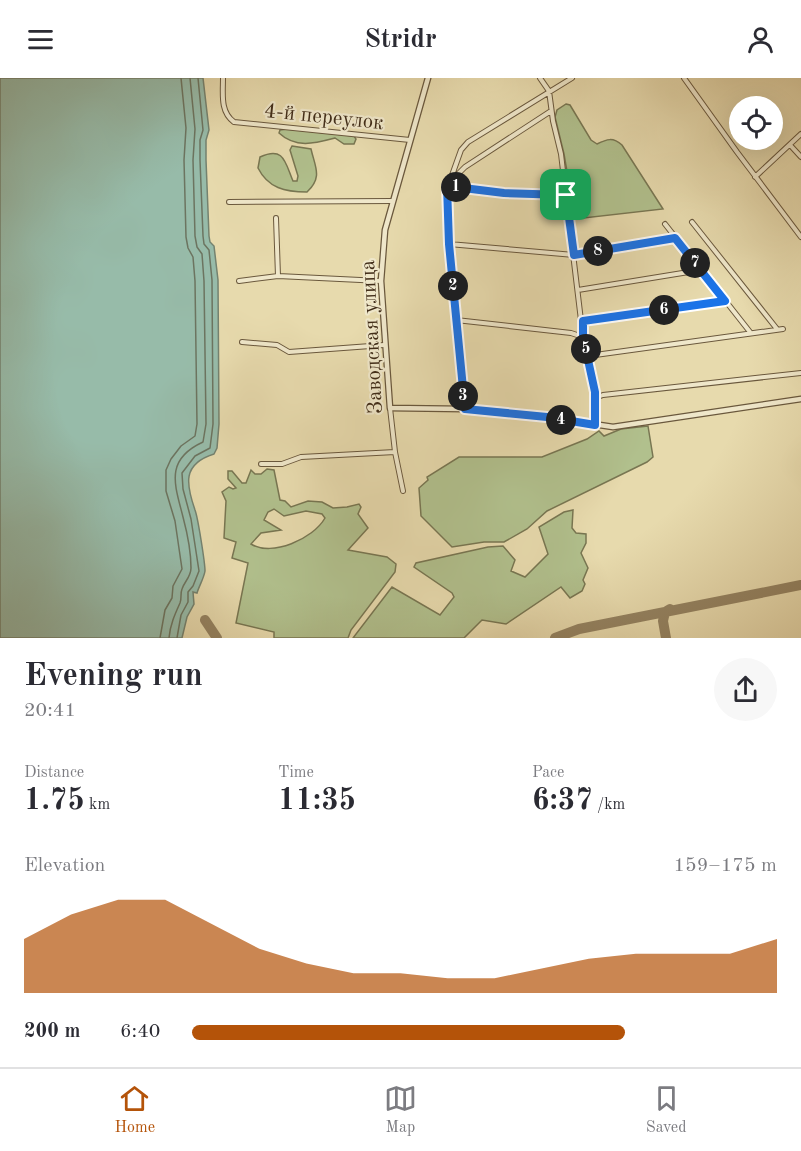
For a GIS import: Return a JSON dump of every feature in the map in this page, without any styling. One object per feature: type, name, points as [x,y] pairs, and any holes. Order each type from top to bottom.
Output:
[{"type":"street","name":"4-й переулок","points":[[223,78],[224,109],[228,118],[234,122],[410,140]]},
{"type":"street","name":"Заводская улица","points":[[403,491],[395,452],[390,408],[381,280],[385,230],[428,78]]},
{"type":"street","points":[[540,78],[549,91],[561,154],[583,321],[583,337],[595,398],[595,425]]},
{"type":"street","points":[[465,409],[449,244],[447,186],[461,150],[468,142],[572,78]]},
{"type":"street","points":[[684,78],[801,237]]},
{"type":"street","points":[[447,186],[465,167],[551,111]]},
{"type":"street","points":[[755,177],[801,134]]},
{"type":"street","points":[[790,145],[801,157]]},
{"type":"street","points":[[447,186],[504,193],[566,195]]},
{"type":"street","points":[[229,202],[392,201]]},
{"type":"street","points":[[276,218],[278,276]]},
{"type":"street","points":[[692,222],[777,329]]},
{"type":"street","points":[[665,224],[750,332]]},
{"type":"street","points":[[449,244],[574,255],[675,238]]},
{"type":"street","points":[[578,290],[701,270]]},
{"type":"street","points":[[239,281],[278,276],[381,280]]},
{"type":"street","points":[[583,321],[725,301]]},
{"type":"street","points":[[456,320],[571,333],[583,337]]},
{"type":"street","points":[[588,356],[783,328]]},
{"type":"street","points":[[242,342],[277,345],[290,352],[384,345]]},
{"type":"street","points":[[595,398],[603,395],[801,373]]},
{"type":"street","points":[[390,408],[465,409],[547,417],[613,427],[801,399]]},
{"type":"street","points":[[261,464],[282,464],[301,457],[395,452]]},
{"type":"green space","points":[[566,104],[570,105],[591,140],[597,144],[613,140],[622,145],[663,209],[575,219],[555,117],[557,110]]},
{"type":"green space","points":[[280,130],[354,136],[356,139],[354,144],[344,144],[335,138],[313,143],[299,143],[279,133]]},
{"type":"green space","points":[[292,146],[311,149],[317,172],[312,187],[307,192],[278,188],[262,175],[258,168],[260,157],[274,153],[285,162],[293,181],[297,181],[298,176],[290,150]]},
{"type":"green space","points":[[648,426],[653,457],[647,462],[547,511],[527,529],[504,542],[484,542],[452,547],[421,516],[419,488],[428,480],[427,477],[459,457],[542,457],[587,439],[599,431],[604,436],[621,429]]},
{"type":"green space","points":[[267,469],[274,470],[280,500],[285,501],[291,507],[308,501],[322,502],[333,508],[359,504],[361,507],[358,514],[368,528],[348,550],[387,557],[396,564],[395,572],[351,630],[348,638],[274,638],[274,632],[236,623],[248,563],[232,558],[236,542],[224,538],[226,501],[222,492],[229,487],[236,488],[228,479],[228,471],[232,471],[242,483],[246,483],[251,470],[255,474],[261,474]],"holes":[[[274,509],[284,516],[306,511],[322,514],[325,518],[311,533],[291,544],[270,548],[251,544],[261,533],[281,530],[264,520],[268,512]]]},
{"type":"green space","points":[[573,510],[572,528],[576,533],[586,534],[586,543],[581,553],[588,568],[583,580],[585,584],[582,591],[570,598],[561,587],[506,624],[482,620],[464,638],[353,638],[392,587],[440,615],[454,597],[452,593],[414,567],[416,563],[488,547],[503,546],[515,560],[511,571],[525,577],[548,554],[539,527],[564,512]]},
{"type":"water","points":[[0,78],[203,78],[209,130],[206,140],[206,160],[209,236],[214,246],[218,280],[219,424],[217,448],[214,454],[196,463],[189,476],[205,571],[197,593],[193,592],[194,604],[187,617],[182,638],[0,638]]},
{"type":"taxiway","points":[[555,638],[579,629],[801,585]]},
{"type":"taxiway","points":[[666,638],[663,621],[665,612],[670,609]]},
{"type":"taxiway","points":[[205,620],[217,638]]},
{"type":"route","points":[[447,186],[504,193],[566,195],[574,255],[675,238],[725,301],[583,321],[583,337],[595,392],[595,425],[547,417],[465,409],[449,244],[447,186]]}]
